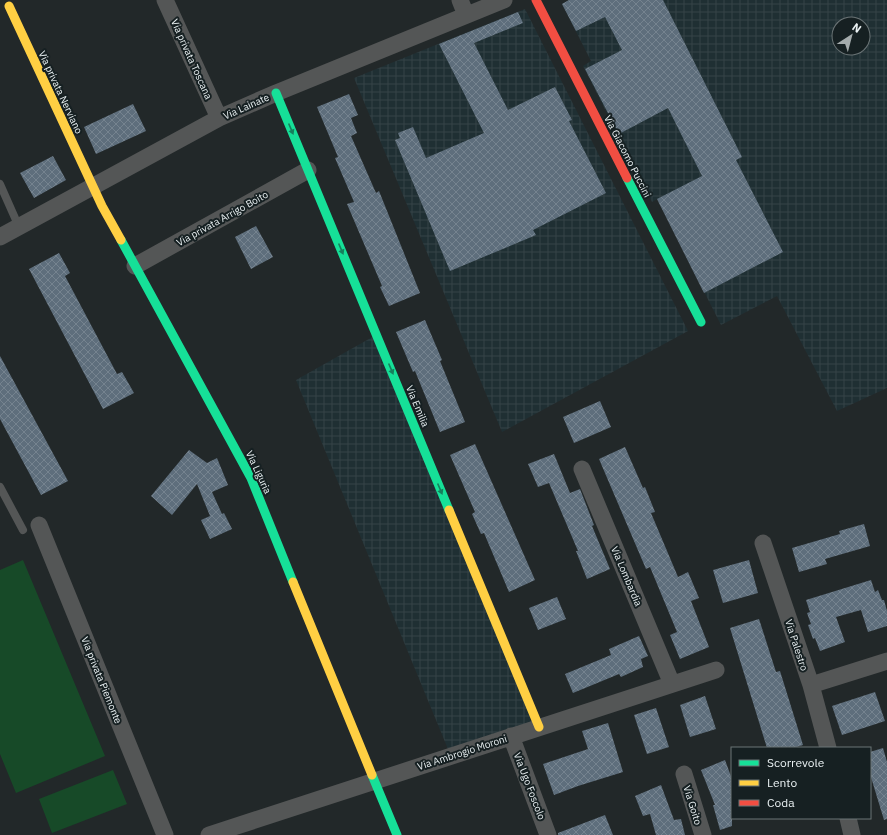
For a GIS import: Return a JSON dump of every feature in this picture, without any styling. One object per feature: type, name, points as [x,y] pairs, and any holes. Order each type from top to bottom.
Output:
[{"type":"street","name":"Via privata Toscana","points":[[165,0],[219,118]]},
{"type":"street","name":"Via Lainate","points":[[0,237],[219,118],[463,8],[504,0]]},
{"type":"street","name":"Via Giacomo Puccini","points":[[536,0],[702,322]]},
{"type":"street","name":"Via privata Nerviano","points":[[9,6],[93,186]]},
{"type":"street","name":"Via Emilia","points":[[276,93],[539,727]]},
{"type":"street","name":"Via privata Arrigo Boito","points":[[135,266],[308,170]]},
{"type":"street","name":"Via Liguria","points":[[93,186],[251,478],[397,835]]},
{"type":"street","name":"Via Lombardia","points":[[582,469],[672,684]]},
{"type":"street","name":"Via privata Piemonte","points":[[39,524],[165,835]]},
{"type":"street","name":"Via Palestro","points":[[763,543],[810,685],[828,747]]},
{"type":"street","points":[[810,685],[887,661]]},
{"type":"street","name":"Via Ambrogio Moroni","points":[[208,835],[716,670]]},
{"type":"street","name":"Via Ugo Foscolo","points":[[511,736],[548,835]]},
{"type":"street","name":"Via Goito","points":[[684,774],[702,835]]},
{"type":"street","points":[[848,819],[852,835]]},
{"type":"lane","points":[[0,184],[19,227]]},
{"type":"lane","points":[[0,487],[23,530]]},
{"type":"shaded area","points":[[569,0],[887,0],[887,388],[837,411],[777,296],[721,325],[657,199],[652,202],[583,66],[591,61],[562,4]]},
{"type":"shaded area","points":[[525,9],[688,331],[502,432],[354,78]]},
{"type":"shaded area","points":[[376,335],[538,726],[450,754],[296,380]]},
{"type":"green space","points":[[23,560],[105,756],[16,793],[0,754],[0,570]]},
{"type":"green space","points":[[113,770],[127,804],[52,833],[39,799]]},
{"type":"building","points":[[569,0],[663,0],[742,157],[736,160],[783,252],[704,293],[657,199],[702,176],[668,108],[619,134],[585,69],[622,50],[605,17],[576,31],[562,4]]},
{"type":"building","points":[[518,12],[523,23],[474,43],[508,110],[555,87],[572,120],[569,121],[606,193],[533,230],[536,235],[450,271],[395,140],[400,138],[398,133],[413,127],[426,158],[484,133],[439,44]]},
{"type":"building","points":[[349,94],[358,115],[351,118],[357,133],[351,136],[376,193],[379,191],[420,293],[389,306],[347,204],[354,202],[335,158],[338,157],[317,107]]},
{"type":"building","points":[[133,104],[146,131],[96,154],[84,127]]},
{"type":"building","points":[[53,156],[66,180],[34,198],[20,173]]},
{"type":"building","points":[[256,226],[273,257],[251,269],[235,237]]},
{"type":"building","points":[[59,253],[70,273],[65,276],[117,374],[122,372],[134,393],[103,409],[29,269]]},
{"type":"building","points":[[425,320],[442,360],[440,361],[465,422],[440,432],[415,371],[413,372],[396,332]]},
{"type":"building","points":[[0,356],[68,481],[41,495],[0,419]]},
{"type":"building","points":[[600,401],[611,427],[574,443],[563,417]]},
{"type":"building","points":[[475,444],[535,580],[509,592],[484,533],[481,534],[472,514],[475,512],[450,455]]},
{"type":"building","points":[[625,447],[643,488],[645,487],[655,512],[651,513],[678,577],[688,572],[699,598],[691,601],[709,647],[680,659],[670,635],[677,632],[650,567],[646,569],[599,459]]},
{"type":"building","points":[[189,450],[207,463],[217,458],[228,485],[212,492],[222,514],[224,513],[232,529],[210,539],[201,520],[210,516],[197,484],[172,515],[151,496]]},
{"type":"building","points":[[554,454],[570,493],[580,489],[594,525],[592,526],[610,569],[587,579],[576,551],[578,551],[549,483],[538,487],[528,464]]},
{"type":"building","points":[[864,524],[870,546],[825,559],[827,564],[799,572],[792,548],[840,534],[839,531]]},
{"type":"building","points":[[749,560],[758,593],[723,603],[713,570]]},
{"type":"building","points":[[871,580],[875,592],[878,590],[882,600],[884,600],[887,611],[887,626],[868,632],[861,610],[836,617],[845,642],[820,651],[815,638],[813,639],[808,625],[811,624],[807,613],[810,612],[806,600]]},
{"type":"building","points":[[557,597],[566,619],[538,630],[529,608]]},
{"type":"building","points":[[759,619],[776,672],[780,671],[803,745],[796,747],[767,747],[730,628]]},
{"type":"building","points":[[639,636],[648,656],[641,659],[643,667],[621,677],[619,674],[573,693],[565,674],[611,655],[609,649]]},
{"type":"building","points":[[875,692],[885,721],[842,735],[832,706]]},
{"type":"building","points":[[705,696],[716,729],[690,737],[680,705]]},
{"type":"building","points":[[656,708],[669,747],[647,754],[634,715]]},
{"type":"building","points":[[608,723],[623,772],[554,795],[543,764],[588,749],[582,731]]},
{"type":"building","points":[[883,748],[887,762],[887,819],[884,820],[871,777],[871,752]]},
{"type":"building","points":[[725,760],[731,776],[732,826],[720,830],[713,805],[715,805],[701,770]]},
{"type":"building","points":[[661,785],[674,820],[681,819],[685,835],[656,835],[650,814],[643,816],[635,796]]},
{"type":"building","points":[[605,815],[613,835],[558,835],[558,833]]},
{"type":"traffic: fast","points":[[276,93],[449,510]]},
{"type":"traffic: fast","points":[[627,178],[701,322]]},
{"type":"traffic: fast","points":[[121,240],[251,478],[293,582]]},
{"type":"traffic: fast","points":[[372,775],[397,835]]},
{"type":"traffic: slow","points":[[9,6],[102,206],[121,240]]},
{"type":"traffic: slow","points":[[449,510],[539,727]]},
{"type":"traffic: slow","points":[[293,582],[372,775]]},
{"type":"traffic: jam","points":[[536,0],[627,178]]}]
